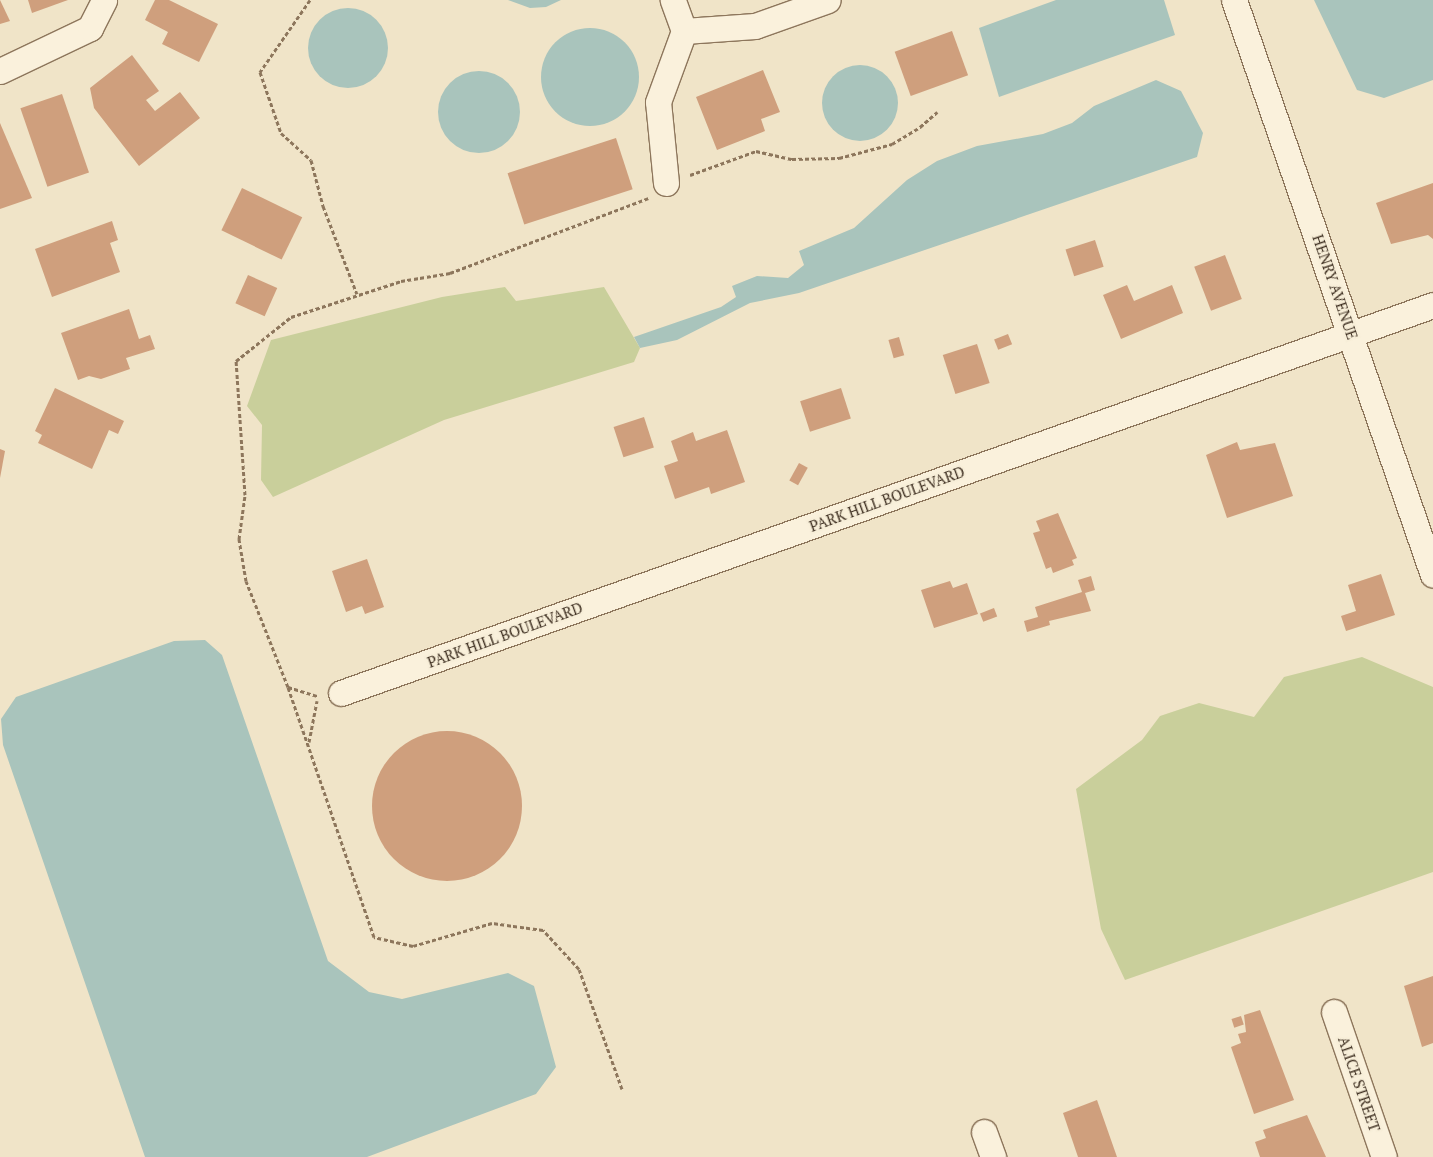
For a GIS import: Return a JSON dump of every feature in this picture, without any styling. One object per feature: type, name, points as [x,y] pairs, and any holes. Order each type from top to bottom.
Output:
[{"type":"street","points":[[0,71],[90,28],[104,0]]},
{"type":"street","points":[[666,184],[658,102],[684,31],[673,0]]},
{"type":"street","points":[[684,31],[756,26],[828,0]]},
{"type":"street","name":"HENRY AVENUE","points":[[1234,0],[1352,335],[1433,575]]},
{"type":"street","name":"PARK HILL BOULEVARD","points":[[330,695],[1433,306]]},
{"type":"street","name":"ALICE STREET","points":[[1334,1012],[1384,1157]]},
{"type":"street","points":[[984,1132],[992,1157]]},
{"type":"path","points":[[310,0],[260,72],[281,133],[311,160],[323,206],[357,294]]},
{"type":"path","points":[[622,1089],[579,969],[543,930],[492,923],[413,946],[374,937],[308,744],[246,581],[239,539],[245,495],[236,361],[290,317],[357,294],[450,273],[649,197],[666,184],[756,151],[792,159],[839,158],[892,144],[937,112]]},
{"type":"path","points":[[308,744],[330,695]]},
{"type":"green space","points":[[505,287],[516,301],[604,287],[640,348],[634,362],[444,420],[273,497],[261,480],[262,425],[247,406],[271,340],[442,297]]},
{"type":"green space","points":[[1362,657],[1433,687],[1433,872],[1125,980],[1101,929],[1076,789],[1142,740],[1160,716],[1199,703],[1254,717],[1284,677]]},
{"type":"water","points":[[508,0],[561,0],[546,7],[530,8]]},
{"type":"water","points":[[1056,0],[1164,0],[1175,35],[999,97],[979,28]]},
{"type":"water","points":[[1314,0],[1433,0],[1433,80],[1384,98],[1357,90]]},
{"type":"water","points":[[348,8],[363,11],[376,20],[385,33],[388,48],[385,63],[376,76],[363,85],[348,88],[333,85],[320,76],[311,63],[308,48],[311,33],[320,20],[333,11]]},
{"type":"water","points":[[590,28],[609,31],[625,42],[636,58],[639,77],[636,96],[625,112],[609,123],[590,126],[571,123],[555,112],[544,96],[541,77],[544,58],[555,42],[571,31]]},
{"type":"water","points":[[860,65],[874,68],[887,76],[895,89],[898,103],[895,117],[887,130],[874,138],[860,141],[846,138],[833,130],[825,117],[822,103],[825,89],[833,76],[846,68]]},
{"type":"water","points":[[479,71],[495,74],[508,83],[517,96],[520,112],[517,128],[508,141],[495,150],[479,153],[463,150],[450,141],[441,128],[438,112],[441,96],[450,83],[463,74]]},
{"type":"water","points":[[1156,80],[1181,91],[1203,133],[1197,157],[799,293],[750,303],[677,340],[640,348],[634,337],[721,307],[736,297],[732,286],[757,276],[788,278],[804,265],[799,251],[854,228],[907,180],[937,161],[977,146],[1043,134],[1072,123],[1094,106]]},
{"type":"water","points":[[205,640],[222,655],[328,961],[369,992],[402,999],[508,973],[534,986],[556,1067],[536,1094],[367,1157],[145,1157],[3,745],[1,719],[16,697],[174,641]]},
{"type":"building","points":[[0,0],[10,21],[0,24]]},
{"type":"building","points":[[28,0],[68,0],[32,13]]},
{"type":"building","points":[[155,0],[169,0],[218,24],[199,62],[162,44],[168,32],[145,20]]},
{"type":"building","points":[[952,31],[968,75],[911,96],[895,52]]},
{"type":"building","points":[[132,55],[159,91],[146,100],[155,111],[180,92],[200,118],[139,166],[94,108],[90,88]]},
{"type":"building","points":[[763,70],[780,112],[761,119],[765,131],[717,150],[696,97]]},
{"type":"building","points":[[62,94],[89,172],[47,187],[20,108]]},
{"type":"building","points":[[0,123],[32,198],[0,209]]},
{"type":"building","points":[[616,138],[633,189],[524,225],[508,173]]},
{"type":"building","points":[[1433,183],[1433,239],[1428,235],[1391,244],[1376,203]]},
{"type":"building","points":[[242,188],[302,217],[282,260],[221,230]]},
{"type":"building","points":[[112,221],[118,240],[110,243],[120,272],[52,297],[35,249]]},
{"type":"building","points":[[1095,240],[1104,267],[1074,276],[1066,250]]},
{"type":"building","points":[[1225,255],[1242,299],[1211,311],[1194,267]]},
{"type":"building","points":[[248,275],[277,288],[265,316],[235,303]]},
{"type":"building","points":[[1127,285],[1134,301],[1172,285],[1183,313],[1121,339],[1103,295]]},
{"type":"building","points":[[129,309],[139,339],[150,335],[155,349],[126,358],[130,369],[101,379],[89,376],[78,380],[61,333]]},
{"type":"building","points":[[1008,334],[1012,344],[998,350],[994,340]]},
{"type":"building","points":[[899,337],[904,355],[894,358],[888,340]]},
{"type":"building","points":[[977,344],[990,383],[955,394],[943,355]]},
{"type":"building","points":[[55,388],[124,421],[118,434],[109,430],[92,469],[38,443],[42,435],[35,431]]},
{"type":"building","points":[[841,388],[851,418],[810,432],[800,401]]},
{"type":"building","points":[[644,417],[654,447],[623,457],[614,427]]},
{"type":"building","points":[[727,430],[745,482],[711,494],[709,487],[675,499],[664,466],[678,461],[671,441],[693,432],[696,441]]},
{"type":"building","points":[[1237,442],[1240,450],[1275,443],[1293,496],[1227,518],[1206,455]]},
{"type":"building","points":[[0,449],[5,451],[0,478]]},
{"type":"building","points":[[799,463],[808,468],[798,485],[789,480]]},
{"type":"building","points":[[1058,513],[1077,558],[1072,560],[1074,565],[1053,573],[1051,567],[1046,569],[1033,533],[1040,531],[1036,521]]},
{"type":"building","points":[[367,559],[384,607],[365,614],[362,606],[346,612],[332,571]]},
{"type":"building","points":[[1381,574],[1395,615],[1346,631],[1341,616],[1356,611],[1348,585]]},
{"type":"building","points":[[1091,576],[1095,590],[1085,593],[1091,611],[1049,621],[1050,625],[1027,632],[1024,621],[1038,617],[1035,607],[1082,592],[1078,580]]},
{"type":"building","points":[[950,581],[953,588],[967,583],[978,614],[934,628],[921,590]]},
{"type":"building","points":[[994,608],[997,616],[983,622],[980,613]]},
{"type":"building","points":[[447,731],[462,732],[476,737],[500,753],[516,777],[521,791],[521,821],[516,835],[500,859],[476,875],[462,880],[447,881],[432,880],[418,875],[394,859],[378,835],[373,821],[372,806],[373,791],[378,777],[394,753],[418,737],[432,732]]},
{"type":"building","points":[[1433,976],[1433,1043],[1422,1047],[1404,986]]},
{"type":"building","points":[[1260,1010],[1294,1100],[1254,1114],[1231,1047],[1241,1043],[1238,1034],[1246,1032],[1244,1015]]},
{"type":"building","points":[[1241,1016],[1244,1025],[1234,1028],[1231,1019]]},
{"type":"building","points":[[1097,1100],[1117,1157],[1078,1157],[1063,1113]]},
{"type":"building","points":[[1307,1115],[1326,1157],[1260,1157],[1255,1142],[1266,1138],[1263,1130]]}]
